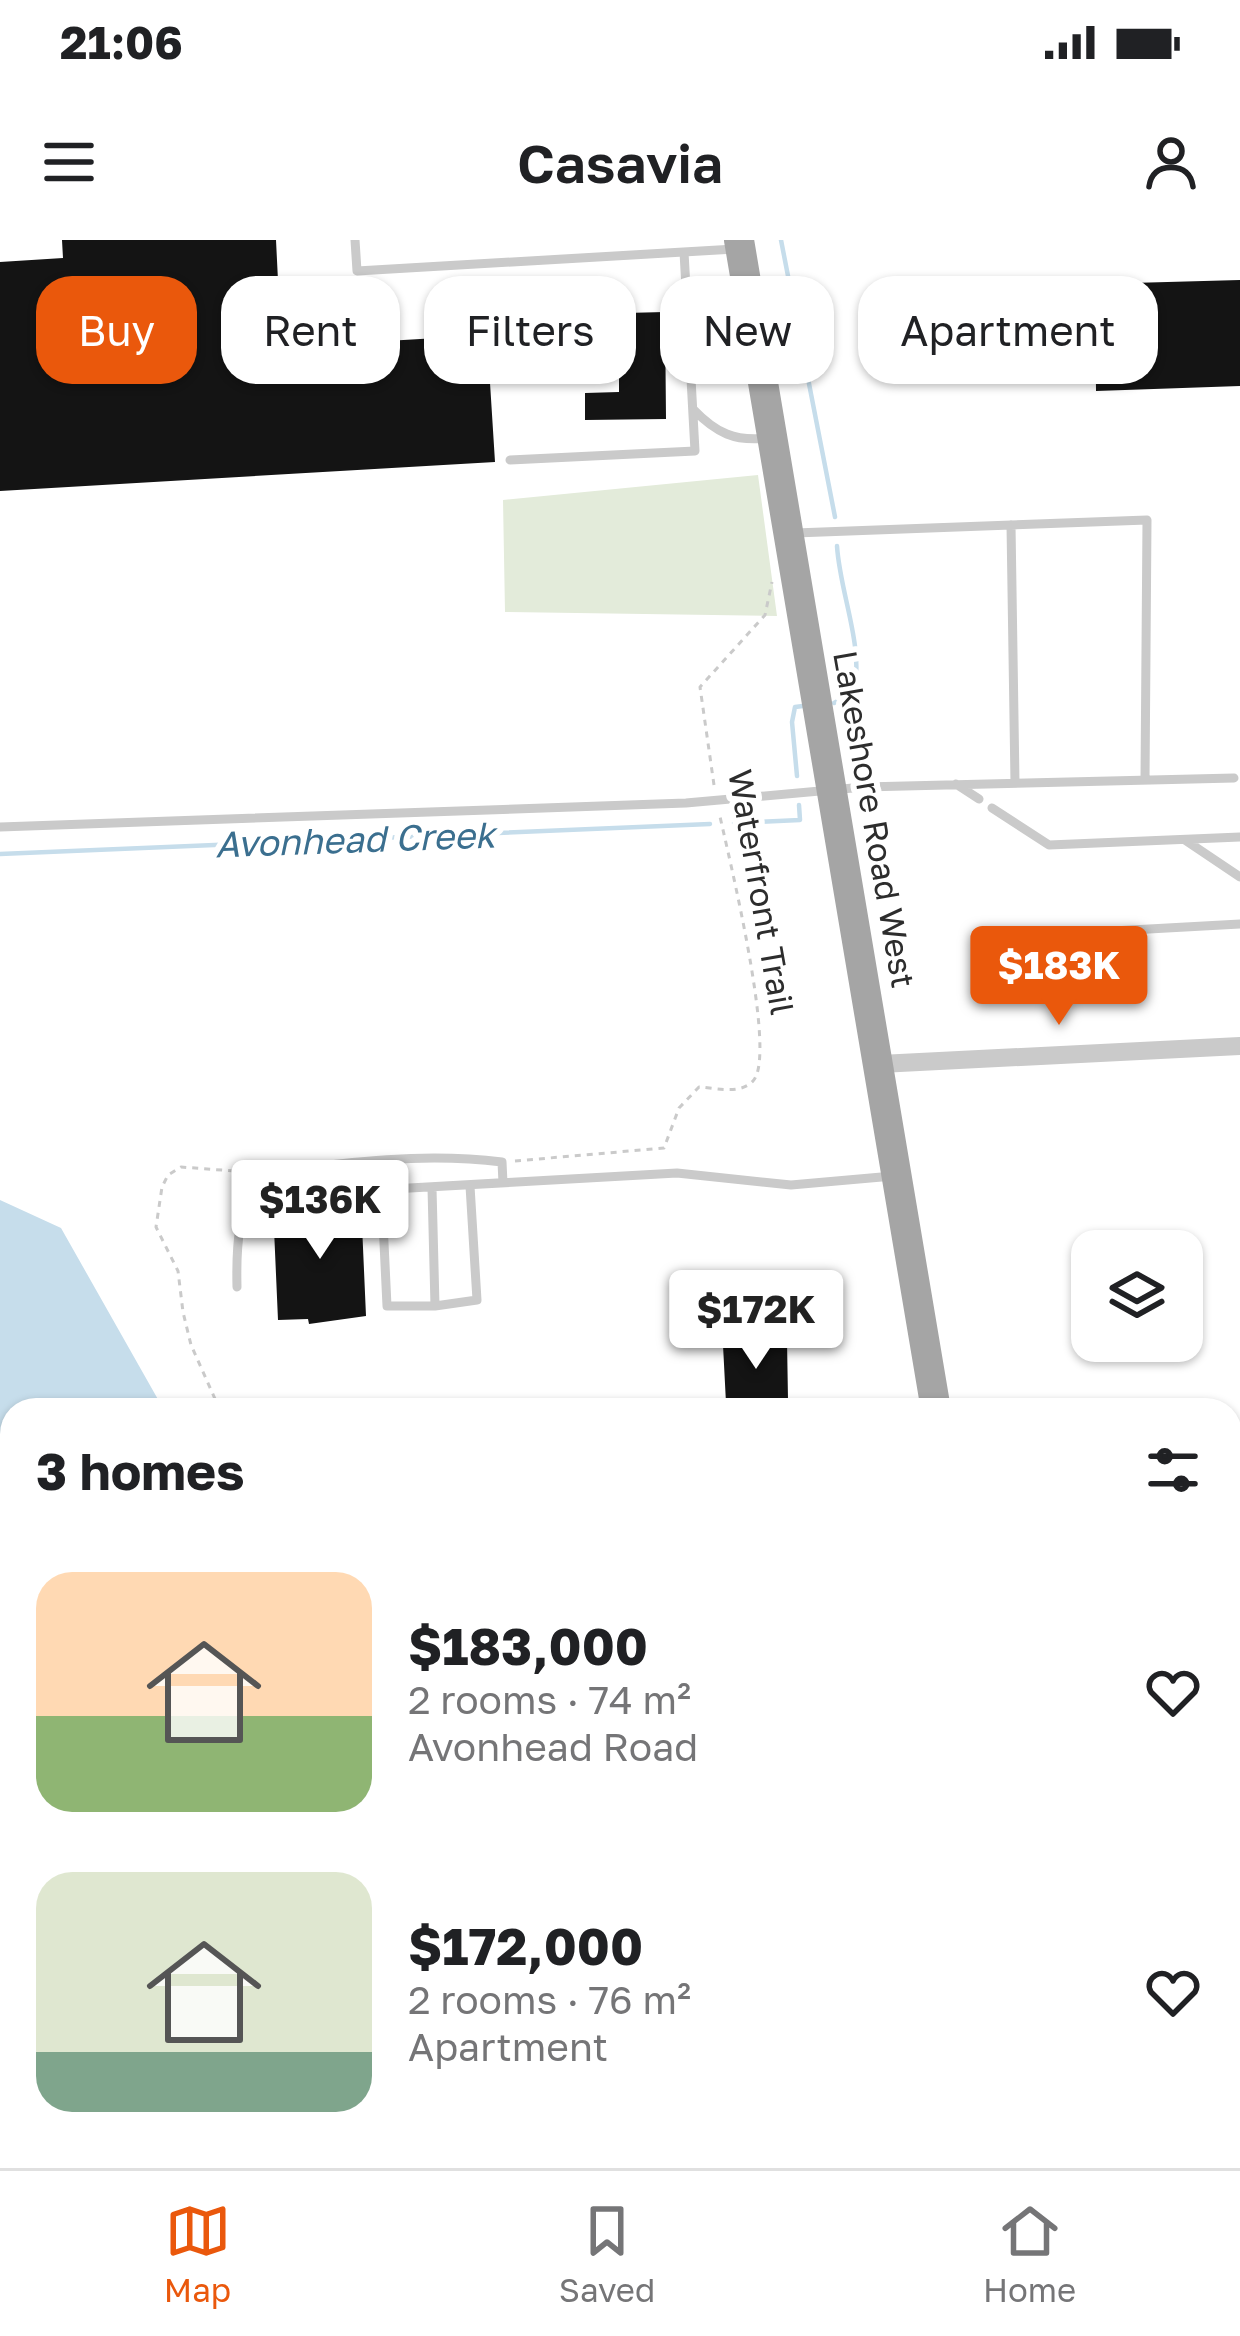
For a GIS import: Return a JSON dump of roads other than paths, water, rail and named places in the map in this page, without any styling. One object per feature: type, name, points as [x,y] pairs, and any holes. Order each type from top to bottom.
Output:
[{"type":"main road","name":"Lakeshore Road West","points":[[740,244],[934,1398]]},
{"type":"street","points":[[880,1064],[1240,1046]]},
{"type":"lane","points":[[356,240],[357,271],[684,252],[740,244]]},
{"type":"lane","points":[[510,460],[695,452],[684,252]]},
{"type":"lane","points":[[693,410],[733,438],[772,437]]},
{"type":"lane","points":[[790,533],[1147,520],[1145,780]]},
{"type":"lane","points":[[1011,526],[1015,783]]},
{"type":"lane","points":[[0,827],[686,802],[863,787],[1234,778]]},
{"type":"lane","points":[[956,784],[979,799]]},
{"type":"lane","points":[[992,808],[1049,845],[1240,838]]},
{"type":"lane","points":[[1185,840],[1240,877]]},
{"type":"lane","points":[[1040,935],[1240,924]]},
{"type":"lane","points":[[237,1287],[241,1218],[261,1173],[366,1160],[464,1157],[502,1162],[503,1183]]},
{"type":"lane","points":[[470,1186],[477,1300],[387,1306],[382,1201],[392,1189],[677,1173],[791,1185],[898,1175]]},
{"type":"lane","points":[[432,1189],[435,1306]]},
{"type":"water","points":[[0,1200],[61,1228],[157,1398],[0,1398]]},
{"type":"waterway","name":"Avonhead Creek","points":[[781,240],[835,517]]},
{"type":"waterway","name":"Avonhead Creek","points":[[834,703],[854,692],[856,674],[837,546]]},
{"type":"waterway","name":"Avonhead Creek","points":[[797,776],[792,722],[795,707],[803,706]]},
{"type":"waterway","name":"Avonhead Creek","points":[[734,823],[800,820],[799,805]]},
{"type":"waterway","name":"Avonhead Creek","points":[[0,854],[710,824]]}]
